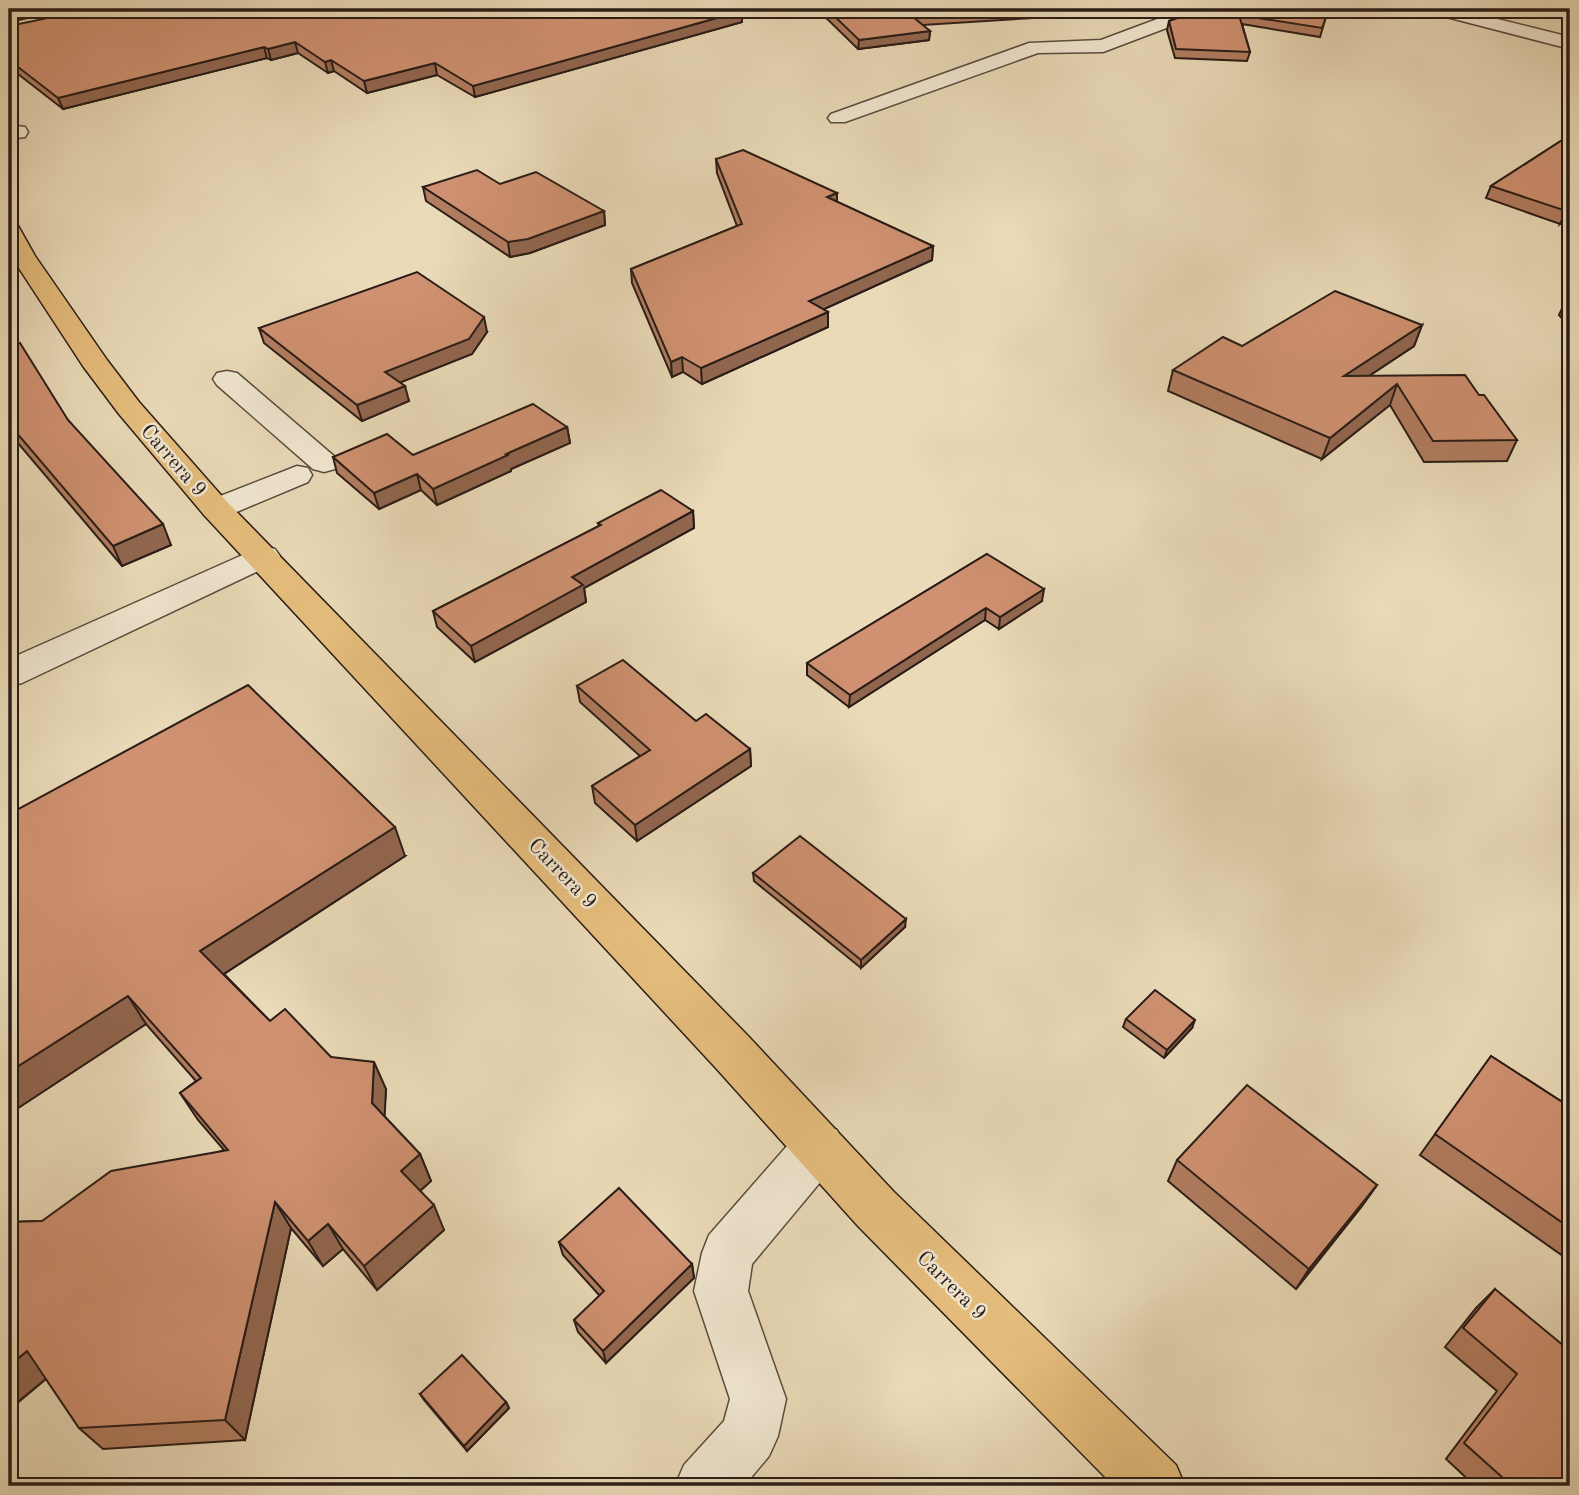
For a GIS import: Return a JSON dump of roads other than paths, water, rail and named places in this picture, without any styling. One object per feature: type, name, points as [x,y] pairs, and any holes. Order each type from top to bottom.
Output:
[{"type":"main road","name":"Carrera 9","points":[[9,229],[23,256],[97,366],[129,408],[216,509],[876,1209],[1154,1486]]},
{"type":"street","points":[[838,118],[1036,47],[1103,46],[1200,9]]},
{"type":"street","points":[[1437,9],[1570,43]]},
{"type":"street","points":[[1482,20],[1506,9]]},
{"type":"street","points":[[216,509],[310,469],[228,379]]},
{"type":"street","points":[[9,674],[263,556]]},
{"type":"street","points":[[705,1486],[749,1436],[758,1399],[721,1291],[728,1253],[819,1146]]}]
